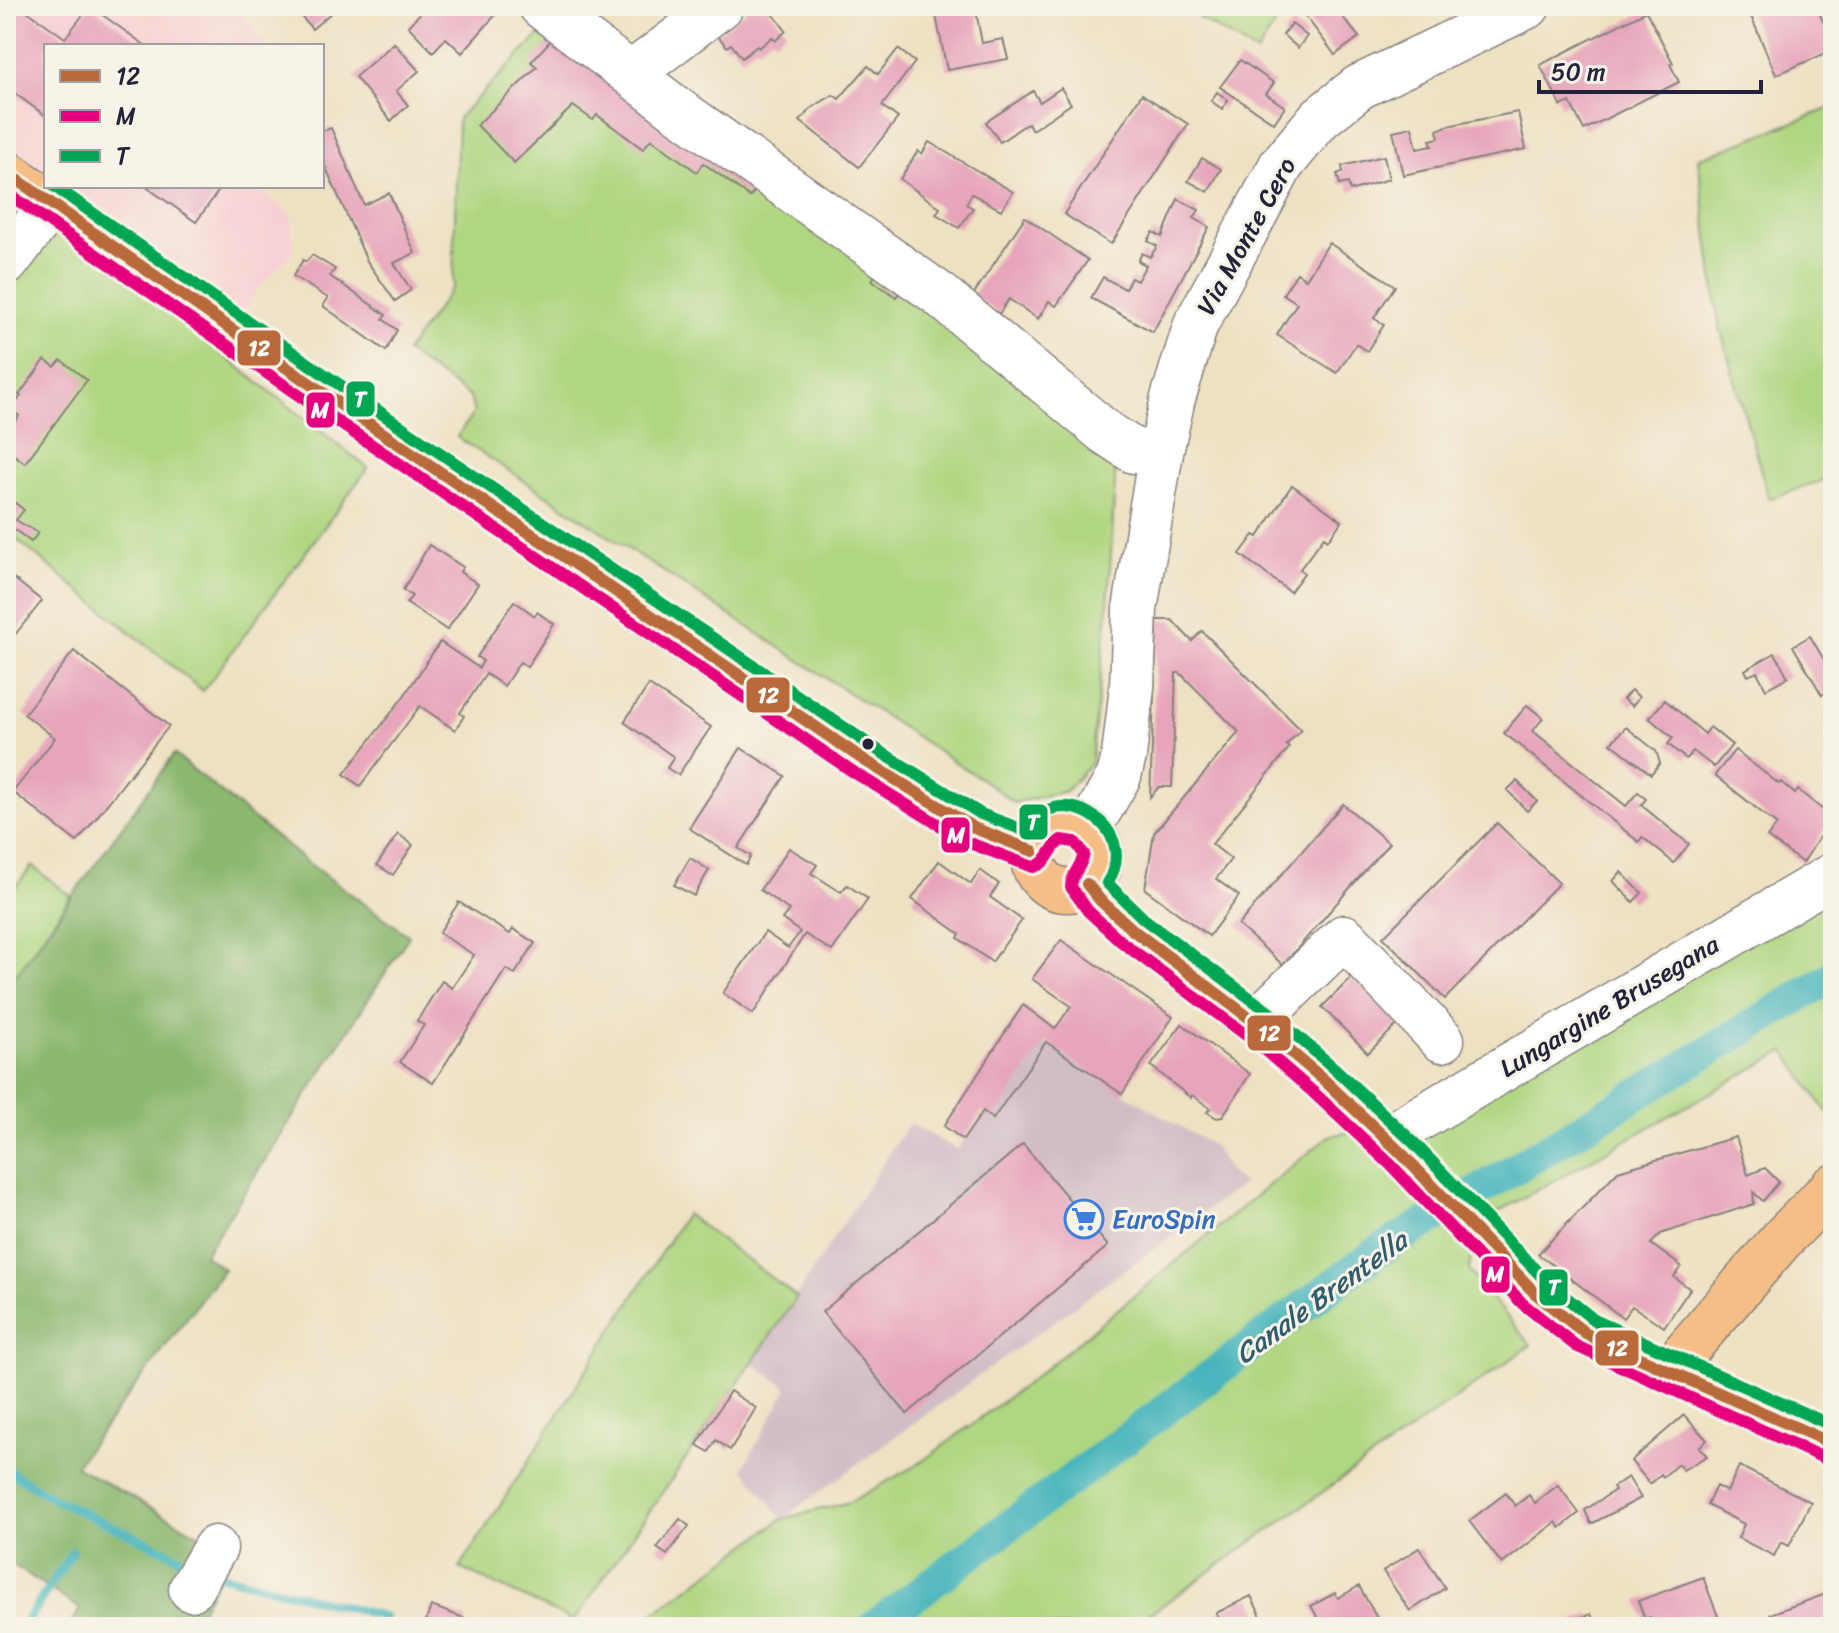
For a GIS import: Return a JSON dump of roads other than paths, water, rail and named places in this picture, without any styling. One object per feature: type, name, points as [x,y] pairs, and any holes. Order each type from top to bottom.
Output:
[{"type":"main road","points":[[6,172],[303,379],[864,760],[974,828],[1033,851]]},
{"type":"main road","points":[[1069,822],[1086,828],[1099,845],[1101,856],[1095,876],[1087,884],[1071,890],[1050,886],[1040,877],[1034,864],[1033,851],[1040,835],[1053,825],[1069,822]]},
{"type":"main road","points":[[1087,884],[1134,931],[1324,1080],[1396,1149],[1535,1293],[1586,1334],[1833,1444]]},
{"type":"main road","points":[[1675,1375],[1684,1353],[1782,1239],[1833,1187]]},
{"type":"street","points":[[541,6],[674,107],[939,294],[1105,432],[1134,451],[1161,452]]},
{"type":"street","points":[[631,74],[721,6]]},
{"type":"street","name":"Via Monte Cero","points":[[1086,828],[1119,776],[1124,756],[1132,687],[1135,609],[1173,398],[1196,324],[1282,164],[1320,118],[1359,87],[1528,6]]},
{"type":"street","points":[[6,263],[53,202]]},
{"type":"street","name":"Lungargine Brusegana","points":[[1396,1149],[1405,1127],[1833,875]]},
{"type":"street","points":[[1255,1023],[1344,937],[1442,1040]]},
{"type":"street","points":[[191,1589],[215,1548]]},
{"type":"waterway","name":"Canale Brentella","points":[[873,1627],[1374,1254],[1833,976]]},
{"type":"waterway","points":[[6,1469],[54,1499],[192,1563]]},
{"type":"waterway","points":[[23,1627],[73,1551]]},
{"type":"waterway","points":[[213,1573],[385,1617]]},
{"type":"place","name":"EuroSpin","points":[[1084,1219]]}]
